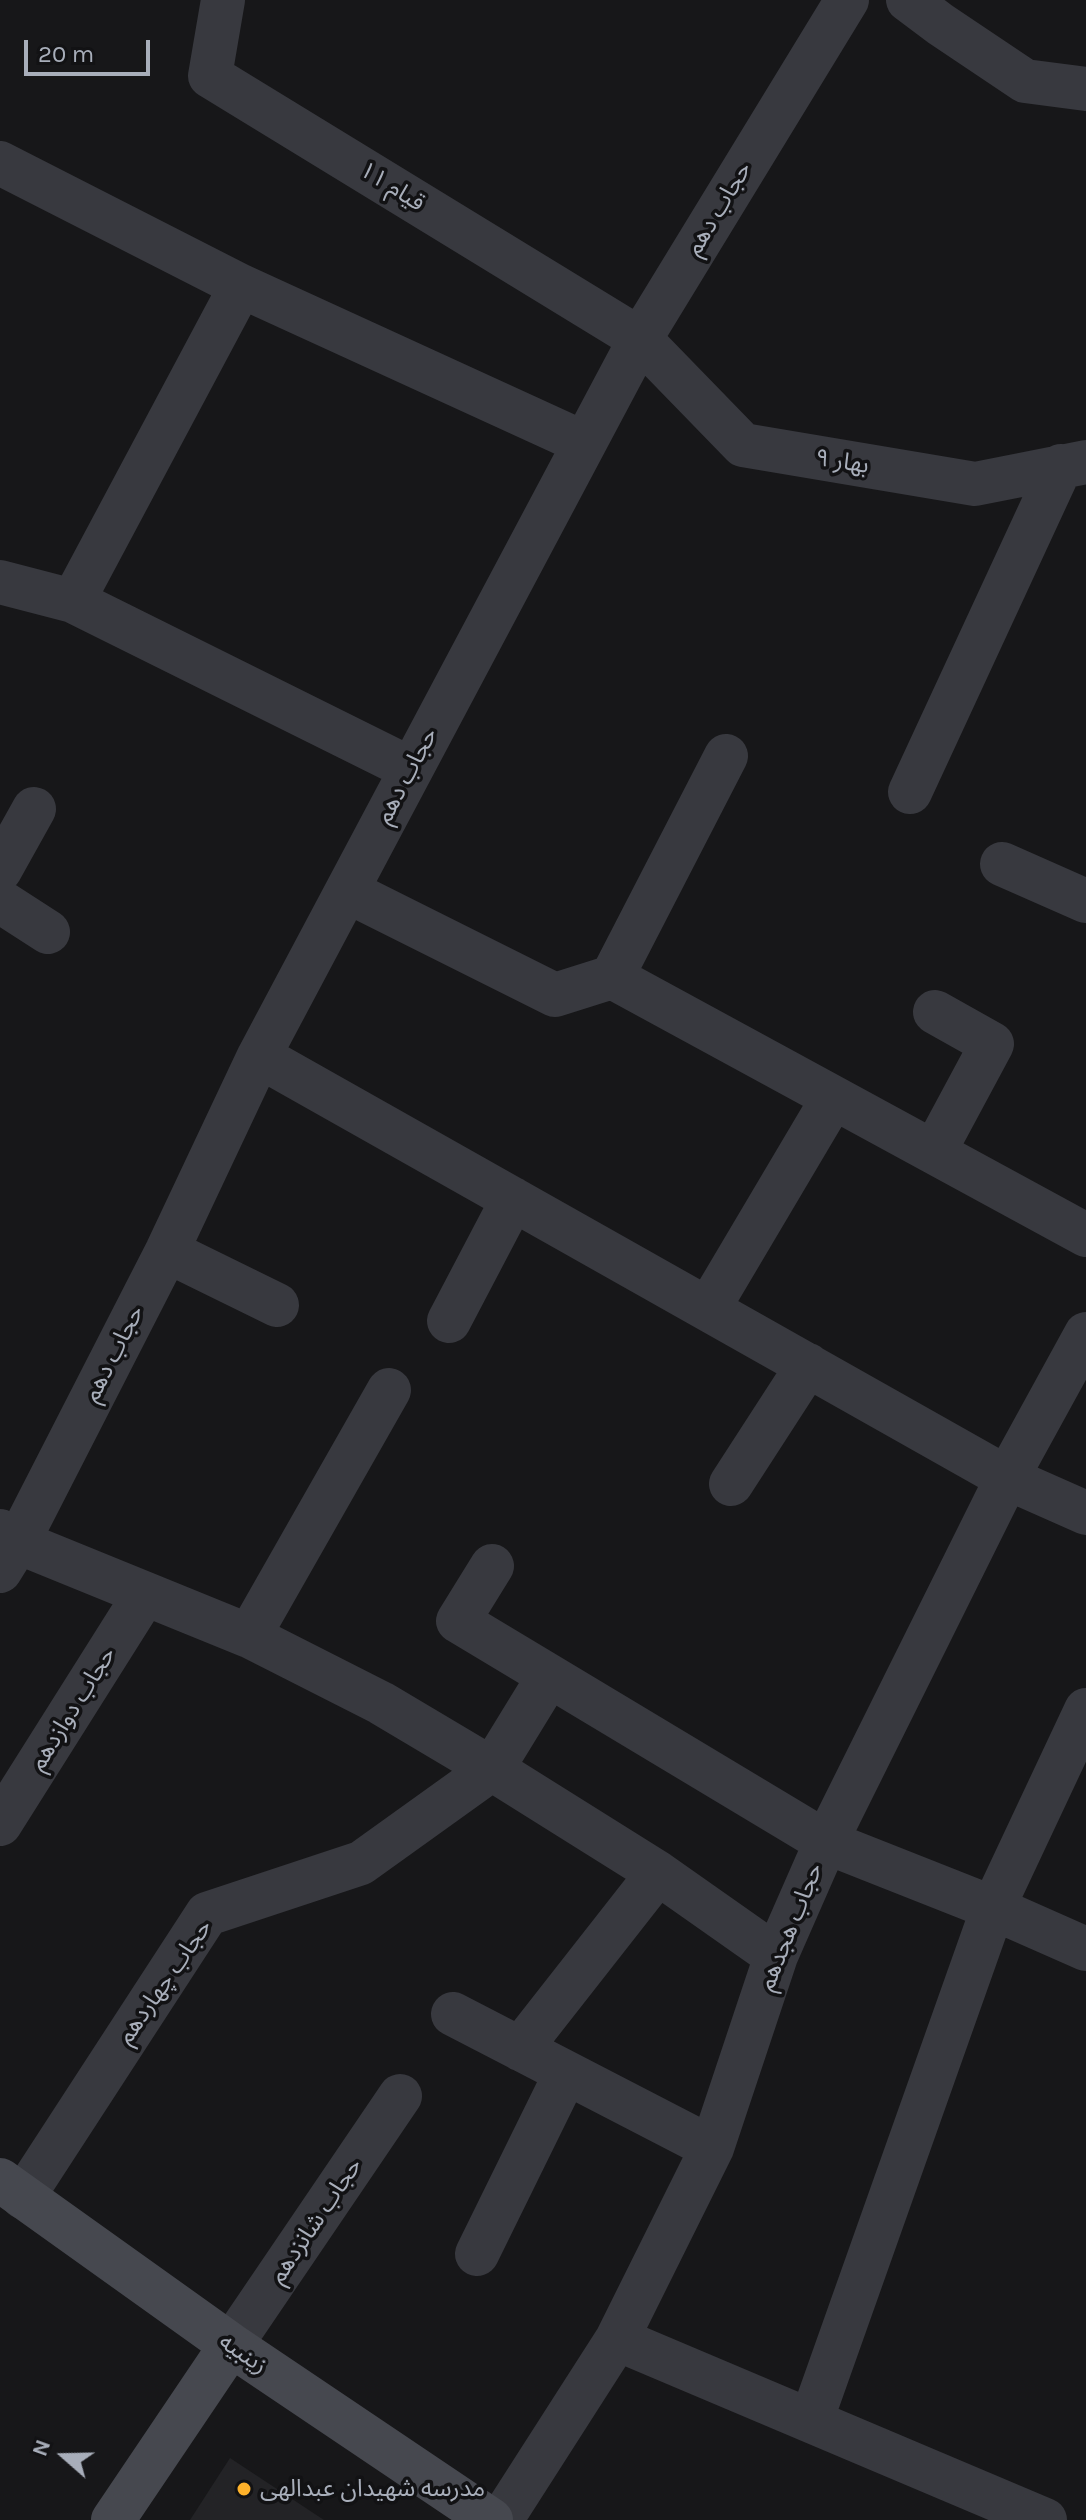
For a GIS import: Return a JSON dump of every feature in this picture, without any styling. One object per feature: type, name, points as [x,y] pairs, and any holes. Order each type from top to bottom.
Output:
[{"type":"main road","name":"زینبیه","points":[[11,2188],[231,2345],[491,2520]]},
{"type":"main road","points":[[113,2520],[231,2345]]},
{"type":"street","name":"قیام ۱۱","points":[[223,0],[210,76],[640,339]]},
{"type":"street","name":"حجاب دهم","points":[[6,1548],[167,1251],[259,1056],[640,339],[847,0]]},
{"type":"street","points":[[908,0],[1025,81],[1086,89]]},
{"type":"street","points":[[0,163],[241,286],[584,443]]},
{"type":"street","points":[[73,601],[241,286]]},
{"type":"street","name":"بهار ۹","points":[[640,339],[743,445],[975,484],[1074,464]]},
{"type":"street","points":[[910,792],[1074,464]]},
{"type":"street","points":[[0,582],[73,601],[411,769]]},
{"type":"street","points":[[347,891],[555,995],[612,977],[726,756]]},
{"type":"street","points":[[0,870],[34,809]]},
{"type":"street","points":[[1002,864],[1086,901]]},
{"type":"street","points":[[0,901],[48,932]]},
{"type":"street","points":[[612,977],[1086,1235]]},
{"type":"street","points":[[934,1152],[992,1044],[935,1012]]},
{"type":"street","points":[[259,1056],[1007,1478],[1086,1513]]},
{"type":"street","points":[[708,1309],[833,1098]]},
{"type":"street","points":[[449,1321],[513,1199]]},
{"type":"street","points":[[167,1251],[277,1305]]},
{"type":"street","name":"حجاب هجدهم","points":[[501,2520],[617,2339],[712,2148],[776,1956],[826,1842],[1007,1478],[1086,1334]]},
{"type":"street","points":[[731,1484],[808,1365]]},
{"type":"street","points":[[249,1636],[389,1390]]},
{"type":"street","points":[[6,1548],[145,1594],[249,1636],[381,1703],[658,1873],[776,1956]]},
{"type":"street","points":[[492,1566],[458,1621],[826,1842],[993,1908],[1086,1949]]},
{"type":"street","name":"حجاب دوازدهم","points":[[0,1824],[145,1594]]},
{"type":"street","points":[[492,1769],[549,1676]]},
{"type":"street","points":[[811,2421],[993,1908],[1086,1710]]},
{"type":"street","name":"حجاب چهاردهم","points":[[11,2188],[207,1914],[361,1863],[492,1769]]},
{"type":"street","points":[[520,2049],[658,1873]]},
{"type":"street","points":[[453,2014],[712,2148]]},
{"type":"street","points":[[477,2254],[566,2073]]},
{"type":"street","name":"حجاب شانزدهم","points":[[231,2345],[400,2096]]},
{"type":"street","points":[[617,2339],[1045,2520]]},
{"type":"shaded area","name":"مدرسه شهیدان عبدالهی","points":[[230,2458],[324,2520],[190,2520]]},
{"type":"place","name":"مدرسه شهیدان عبدالهی","points":[[244,2489]]}]
